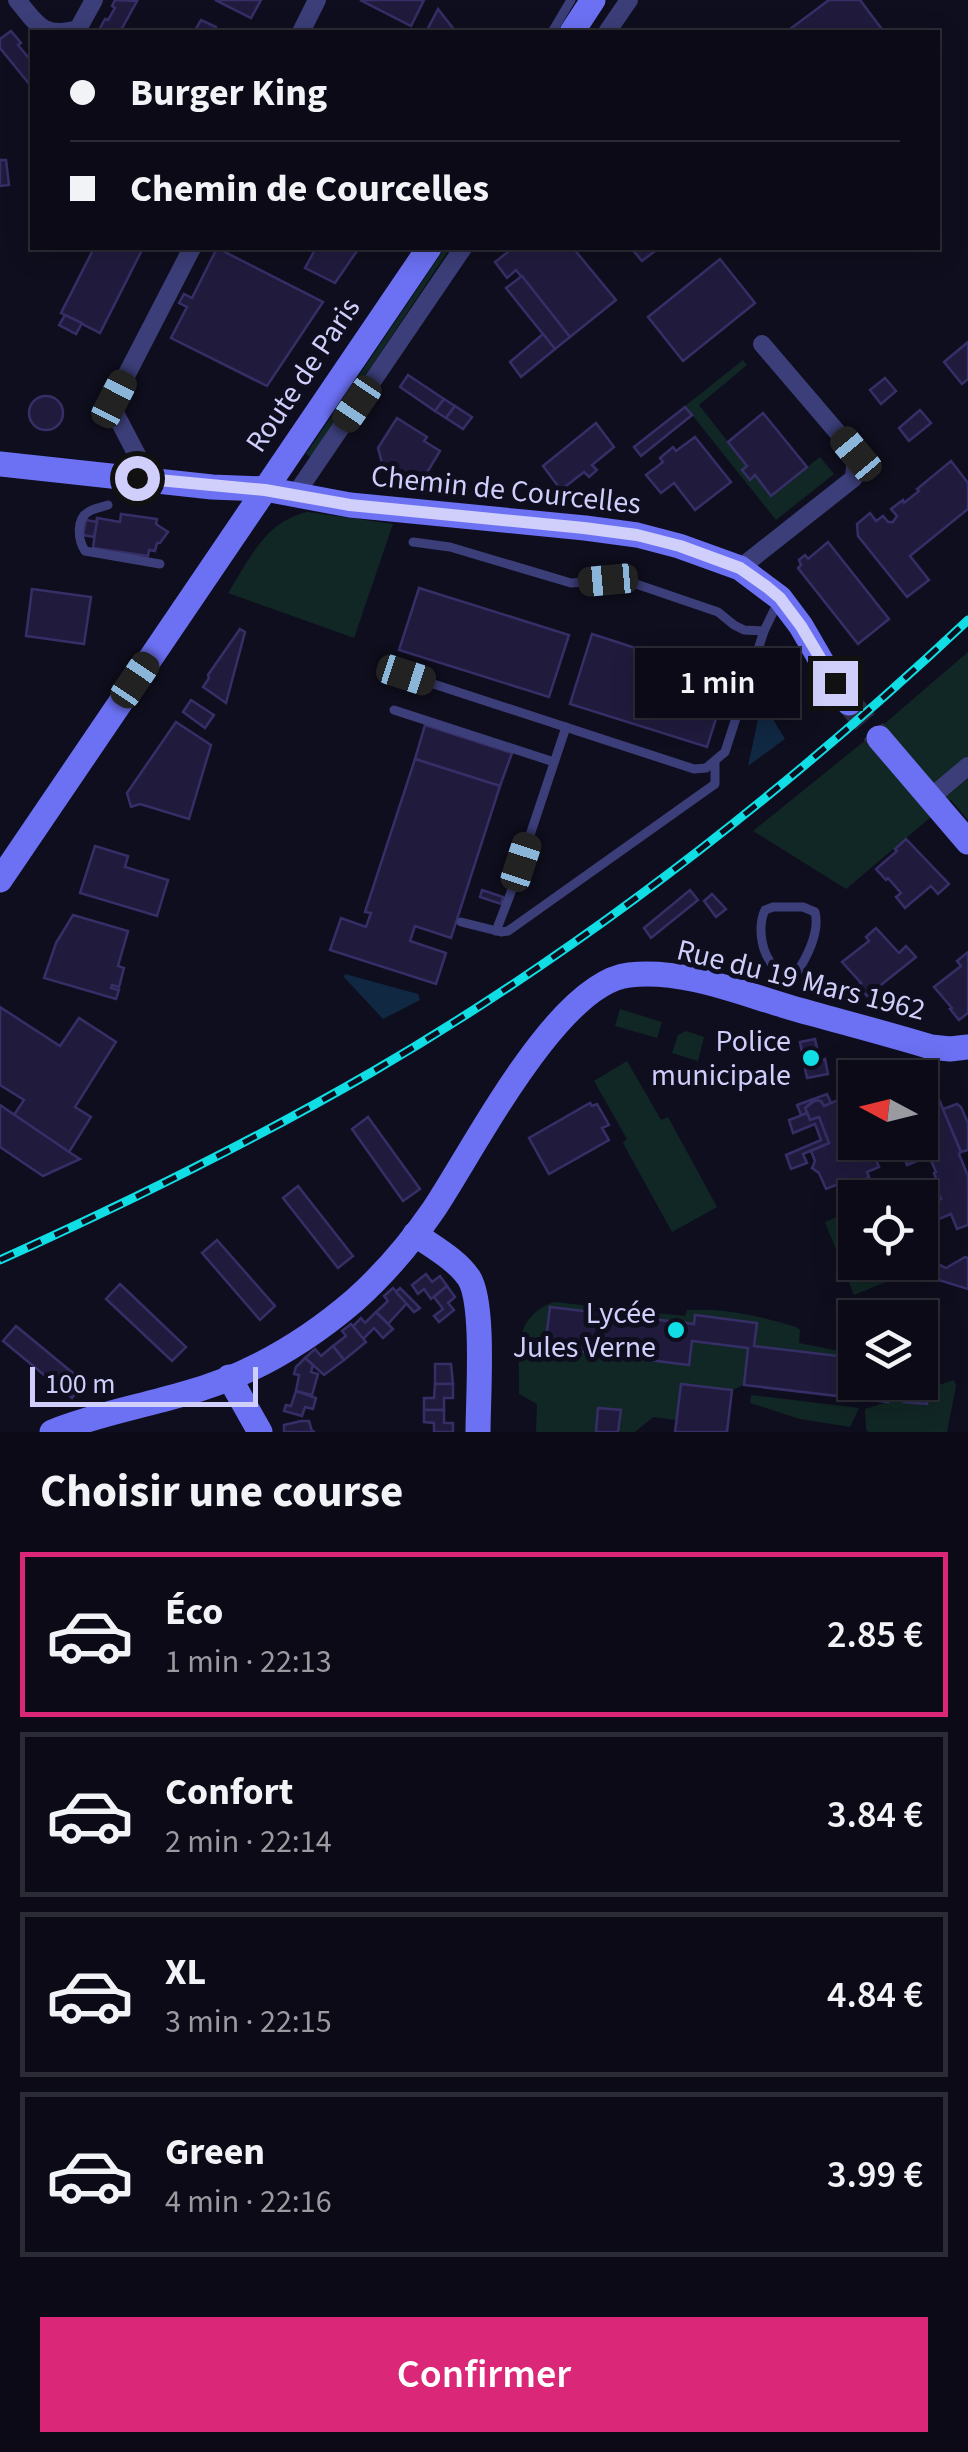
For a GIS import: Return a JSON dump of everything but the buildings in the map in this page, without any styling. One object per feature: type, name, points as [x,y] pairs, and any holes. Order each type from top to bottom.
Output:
[{"type":"street","points":[[17,0],[47,30]]},
{"type":"street","points":[[72,30],[78,28],[94,0]]},
{"type":"street","points":[[302,30],[317,0]]},
{"type":"street","points":[[573,30],[593,0]]},
{"type":"street","points":[[608,30],[629,0]]},
{"type":"street","points":[[137,478],[138,457],[114,411],[114,399],[191,250]]},
{"type":"street","name":"Route de Paris","points":[[0,880],[428,250]]},
{"type":"street","points":[[295,494],[461,250]]},
{"type":"street","points":[[740,568],[854,478],[856,454],[762,344]]},
{"type":"street","name":"Chemin de Courcelles","points":[[0,464],[265,490],[350,505],[584,528],[637,535],[698,552],[740,568],[780,598],[849,703]]},
{"type":"street","points":[[879,738],[968,842]]},
{"type":"street","points":[[930,798],[968,766]]},
{"type":"street","name":"Rue du 19 Mars 1962","points":[[52,1432],[100,1424],[229,1377],[278,1355],[338,1314],[364,1291],[434,1209],[524,1066],[570,1012],[606,982],[630,975],[674,977],[721,987],[782,989],[931,1047],[967,1051]]},
{"type":"street","points":[[415,1234],[460,1267],[476,1294],[478,1432]]},
{"type":"street","points":[[229,1377],[260,1432]]},
{"type":"lane","points":[[553,30],[571,0]]},
{"type":"lane","points":[[108,506],[87,512],[82,518],[79,538],[85,551],[160,564]]},
{"type":"lane","points":[[413,542],[450,547],[572,583],[608,580],[636,584],[718,612],[744,630],[764,631]]},
{"type":"lane","points":[[406,675],[694,769],[706,768],[725,752],[764,631],[780,598]]},
{"type":"lane","points":[[394,710],[554,762]]},
{"type":"lane","points":[[496,931],[566,727]]},
{"type":"lane","points":[[461,922],[508,931],[716,784],[715,762]]},
{"type":"lane","points":[[803,906],[817,917],[811,944],[800,971],[782,989],[767,957],[762,916],[765,910],[773,908],[803,906]]},
{"type":"green space","points":[[444,250],[449,250],[311,457],[306,454]]},
{"type":"green space","points":[[743,360],[747,365],[699,405],[747,466],[742,470],[749,479],[755,475],[772,495],[820,457],[834,474],[776,520],[685,406]]},
{"type":"green space","points":[[308,512],[393,524],[354,638],[228,593],[260,543],[280,524]]},
{"type":"green space","points":[[968,652],[968,820],[951,800],[846,889],[753,831],[862,743]]},
{"type":"green space","points":[[620,1009],[662,1022],[657,1038],[615,1026]]},
{"type":"green space","points":[[686,1031],[704,1037],[698,1061],[672,1053],[678,1035]]},
{"type":"green space","points":[[627,1061],[661,1120],[668,1117],[717,1207],[672,1232],[594,1081]]},
{"type":"green space","points":[[838,1216],[838,1255],[825,1222]]},
{"type":"green space","points":[[848,1280],[891,1280],[854,1295]]},
{"type":"green space","points":[[554,1302],[685,1316],[687,1310],[742,1314],[796,1327],[800,1330],[799,1343],[838,1351],[838,1356],[754,1346],[756,1323],[695,1315],[694,1324],[545,1347],[688,1365],[692,1341],[748,1348],[744,1385],[732,1390],[682,1384],[677,1420],[653,1417],[635,1432],[536,1432],[537,1404],[519,1394],[519,1352],[524,1328],[540,1309]]},
{"type":"green space","points":[[954,1380],[956,1386],[947,1432],[866,1429],[865,1409],[888,1400],[923,1400],[927,1404],[928,1400],[938,1400],[938,1385]]},
{"type":"green space","points":[[751,1395],[859,1408],[850,1427],[800,1419],[750,1403]]},
{"type":"water","points":[[762,701],[785,739],[748,766]]},
{"type":"water","points":[[345,974],[418,994],[420,1000],[383,1019]]},
{"type":"tunnel","points":[[849,703],[879,738]]},
{"type":"railway","points":[[0,1260],[281,1123],[452,1024],[530,973],[757,805],[968,620]]},
{"type":"place","name":"Police municipale","points":[[811,1058]]},
{"type":"place","name":"Lycée Jules Verne","points":[[676,1330]]},
{"type":"route","points":[[137,478],[265,490],[350,505],[584,528],[680,546],[740,568],[780,598],[835,683]]}]
